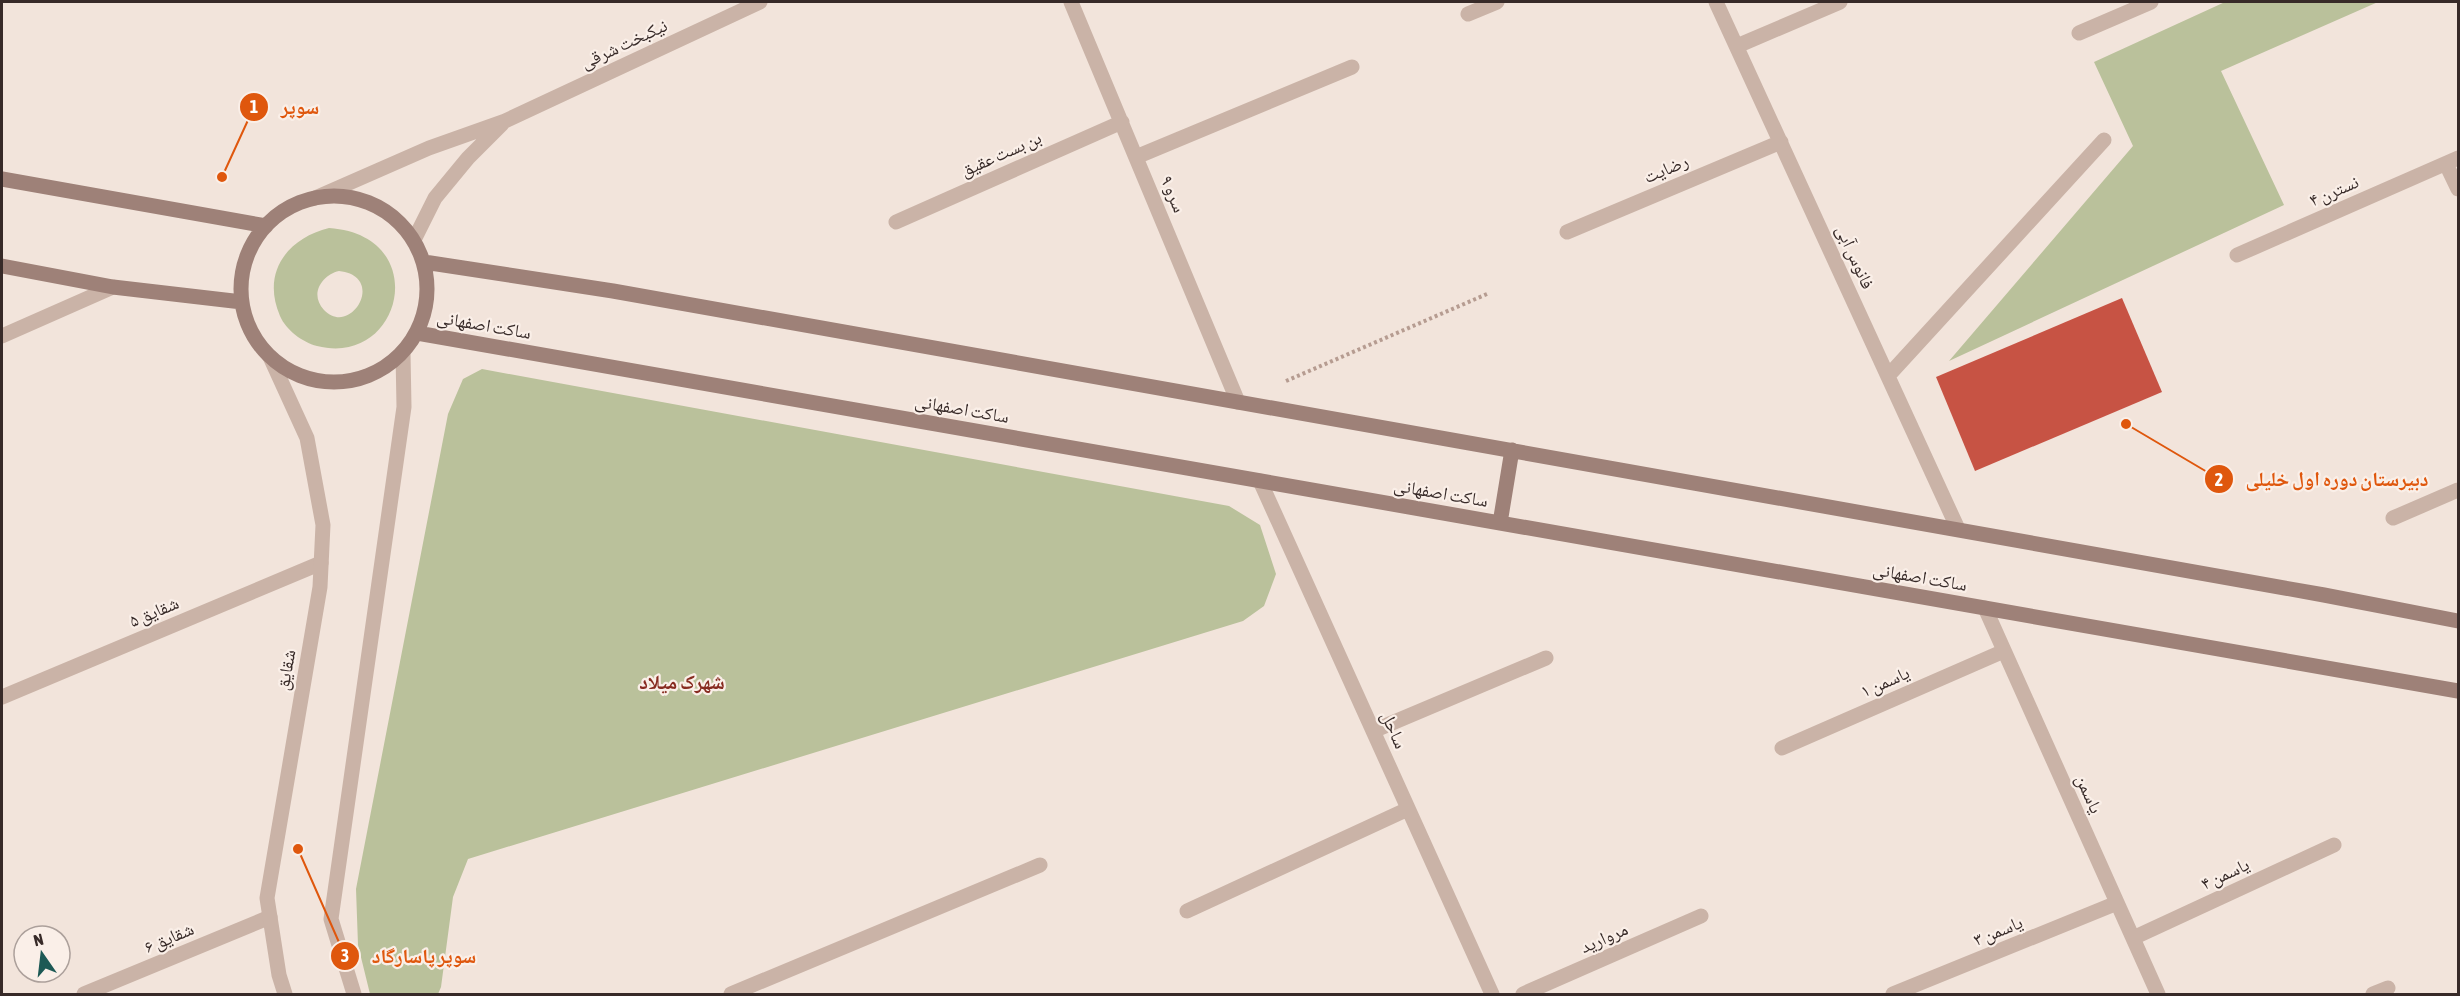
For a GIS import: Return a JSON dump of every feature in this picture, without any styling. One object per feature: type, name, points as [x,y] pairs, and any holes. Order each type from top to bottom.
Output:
[{"type":"main road","points":[[2,179],[266,226]]},
{"type":"main road","points":[[343,197],[371,204],[395,219],[414,240],[424,262],[428,286],[425,310],[417,333],[403,353],[379,370],[352,381],[313,379],[294,373],[270,357],[251,332],[242,302],[242,274],[250,248],[266,226],[288,208],[315,198],[343,197]]},
{"type":"main road","points":[[424,262],[613,291],[1958,529],[2458,621]]},
{"type":"main road","points":[[2,267],[113,287],[242,302]]},
{"type":"main road","name":"ساکت اصفهانی","points":[[417,333],[2458,691]]},
{"type":"main road","points":[[1500,524],[1512,450]]},
{"type":"street","name":"نیکبخت شرقی","points":[[505,121],[760,2]]},
{"type":"street","name":"سرو ۹","points":[[1071,2],[1238,402]]},
{"type":"street","points":[[1468,14],[1497,2]]},
{"type":"street","name":"فانوس آبی","points":[[1716,2],[1958,529]]},
{"type":"street","points":[[1737,46],[1840,2]]},
{"type":"street","points":[[2079,33],[2151,2]]},
{"type":"street","points":[[1137,158],[1352,67]]},
{"type":"street","points":[[315,198],[429,148],[505,121]]},
{"type":"street","points":[[414,240],[435,198],[468,158],[505,121]]},
{"type":"street","name":"بن بست عقیق","points":[[896,222],[1122,122]]},
{"type":"street","points":[[1888,376],[2104,140]]},
{"type":"street","name":"رضایت","points":[[1567,232],[1781,142]]},
{"type":"street","points":[[2452,161],[2458,189]]},
{"type":"street","name":"نسترن ۴","points":[[2237,255],[2452,161]]},
{"type":"street","points":[[2,336],[113,287]]},
{"type":"street","points":[[354,994],[331,919],[405,407],[403,353]]},
{"type":"street","name":"شقایق","points":[[270,357],[307,438],[323,525],[320,587],[267,898],[279,975],[285,994]]},
{"type":"street","name":"ساحل","points":[[1260,481],[1492,994]]},
{"type":"street","points":[[2393,518],[2458,490]]},
{"type":"street","name":"شقایق ۵","points":[[2,697],[321,563]]},
{"type":"street","name":"یاسمن","points":[[1985,608],[2158,994]]},
{"type":"street","name":"یاسمن ۱","points":[[1782,748],[2004,651]]},
{"type":"street","points":[[1373,731],[1546,658]]},
{"type":"street","points":[[1188,911],[1408,809]]},
{"type":"street","name":"یاسمن ۴","points":[[2133,938],[2334,845]]},
{"type":"street","points":[[730,994],[1040,865]]},
{"type":"street","name":"یاسمن ۳","points":[[1893,994],[2117,903]]},
{"type":"street","name":"مروارید","points":[[1523,994],[1701,916]]},
{"type":"street","name":"شقایق ۶","points":[[84,994],[270,917]]},
{"type":"street","points":[[2373,994],[2388,988]]},
{"type":"path","points":[[1282,383],[1487,294]]},
{"type":"green space","points":[[2225,2],[2378,2],[2221,71],[2284,205],[1949,361],[2133,146],[2094,62]]},
{"type":"green space","points":[[329,228],[362,236],[383,252],[394,274],[394,298],[386,320],[370,338],[346,348],[317,346],[300,338],[290,331],[283,321],[275,300],[276,271],[282,259],[301,240]],"holes":[[[339,271],[353,275],[361,283],[360,303],[344,316],[334,317],[320,304],[318,298],[320,286],[333,273]]]},
{"type":"green space","points":[[482,369],[1229,506],[1260,525],[1276,574],[1264,606],[1243,621],[468,859],[453,897],[441,987],[438,994],[370,994],[358,945],[356,889],[448,414],[463,379]]},
{"type":"building","points":[[2122,298],[2162,392],[1975,471],[1936,377]]},
{"type":"place","name":"سوپر","points":[[222,177]]},
{"type":"place","name":"دبیرستان دوره اول خلیلی","points":[[2126,424]]},
{"type":"place","name":"سوپر پاسارگاد","points":[[298,849]]},
{"type":"district","name":"شهرک میلاد","points":[[682,682]]}]
